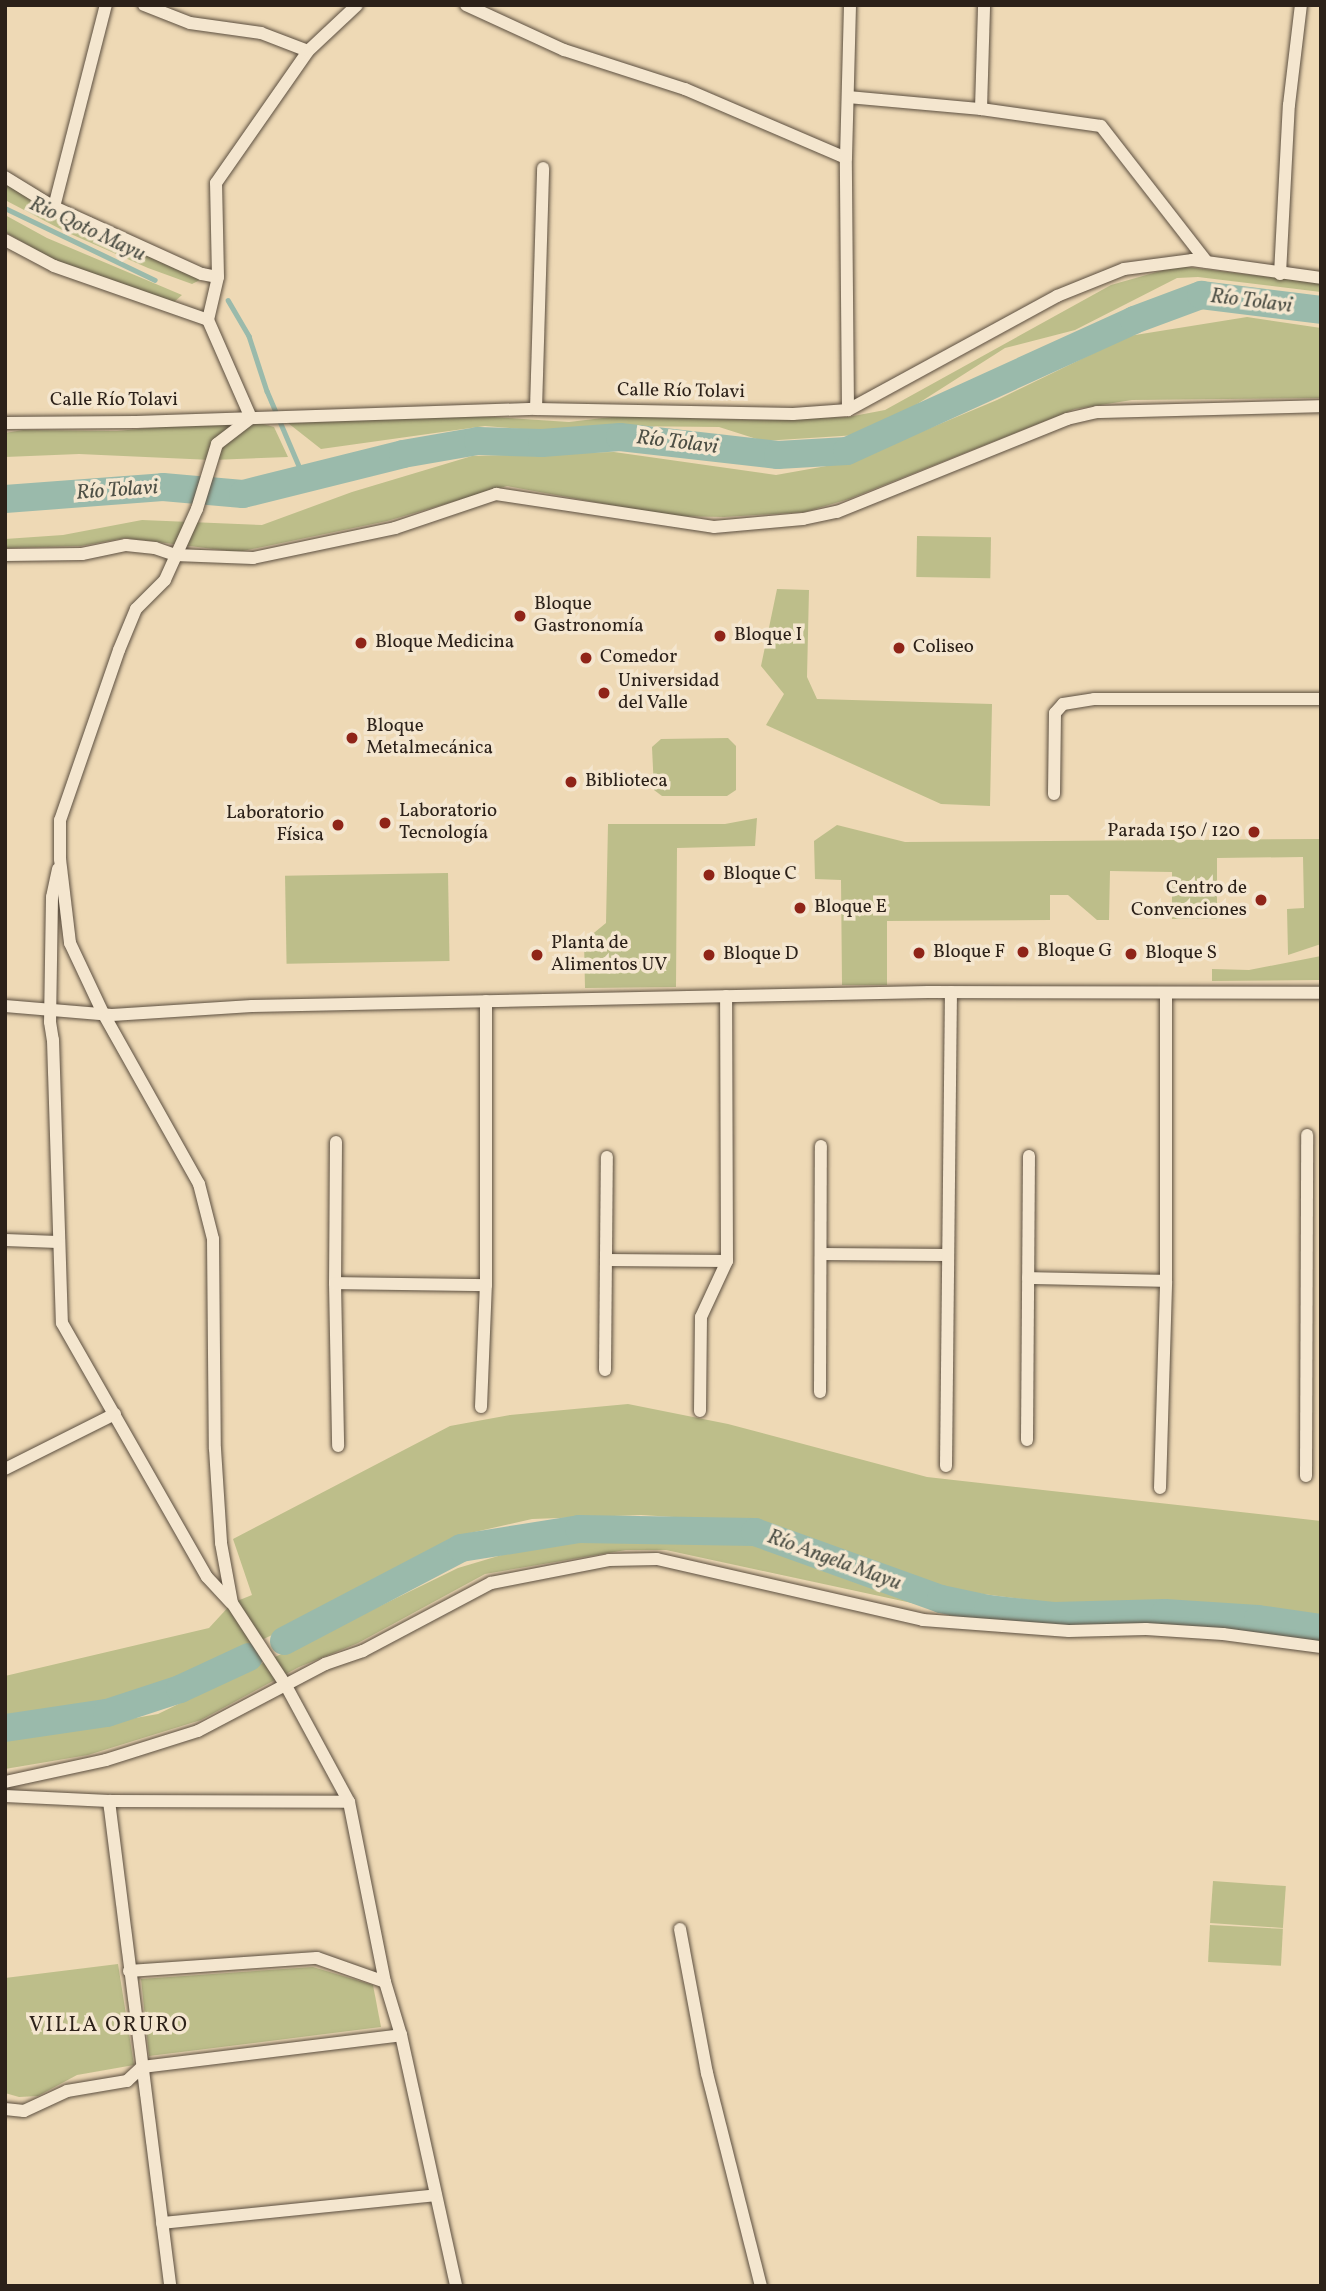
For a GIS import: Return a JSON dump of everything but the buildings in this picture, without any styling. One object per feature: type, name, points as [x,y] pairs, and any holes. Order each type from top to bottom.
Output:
[{"type":"street","points":[[54,207],[106,5]]},
{"type":"street","points":[[144,5],[190,23],[261,33],[308,51]]},
{"type":"street","points":[[232,1603],[220,1543],[215,1450],[213,1239],[199,1184],[103,1013],[71,943],[60,859],[60,820],[119,650],[136,609],[164,580],[197,509],[217,444],[251,418],[208,320],[218,277],[216,183],[308,51],[357,5]]},
{"type":"street","points":[[466,5],[564,50],[685,89],[846,158]]},
{"type":"street","points":[[848,410],[846,158],[850,5]]},
{"type":"street","points":[[981,109],[984,5]]},
{"type":"street","points":[[1280,274],[1289,105],[1301,5]]},
{"type":"street","points":[[848,97],[981,109],[1101,126],[1207,262]]},
{"type":"street","points":[[536,409],[543,168]]},
{"type":"street","points":[[5,177],[54,207],[202,274],[218,277]]},
{"type":"street","points":[[5,240],[54,266],[208,320]]},
{"type":"street","name":"Calle Río Tolavi","points":[[5,423],[536,409],[793,414],[848,410],[1057,296],[1124,269],[1192,260],[1321,278]]},
{"type":"street","points":[[5,555],[82,554],[127,545],[155,548],[175,555],[253,558],[395,528],[496,494],[714,527],[803,519],[837,512],[1067,419],[1097,412],[1321,405]]},
{"type":"street","points":[[1054,794],[1055,713],[1063,704],[1107,699],[1321,699]]},
{"type":"street","points":[[60,859],[52,897],[50,1009],[62,1323],[207,1577],[232,1603],[285,1684],[349,1802],[386,1982],[401,2035],[456,2286]]},
{"type":"street","points":[[5,1006],[103,1013],[252,1006],[951,992],[1321,993]]},
{"type":"street","points":[[946,1466],[951,992]]},
{"type":"street","points":[[1160,1488],[1166,1281],[1166,993]]},
{"type":"street","points":[[700,1411],[701,1317],[727,1261],[726,996]]},
{"type":"street","points":[[481,1407],[486,1285],[486,1001]]},
{"type":"street","points":[[1306,1476],[1307,1135]]},
{"type":"street","points":[[336,1142],[338,1446]]},
{"type":"street","points":[[820,1392],[821,1146]]},
{"type":"street","points":[[1027,1440],[1029,1156]]},
{"type":"street","points":[[605,1370],[607,1157]]},
{"type":"street","points":[[5,1240],[58,1242]]},
{"type":"street","points":[[821,1254],[948,1255]]},
{"type":"street","points":[[606,1260],[727,1261]]},
{"type":"street","points":[[1028,1278],[1166,1281]]},
{"type":"street","points":[[335,1283],[486,1285]]},
{"type":"street","points":[[1305,1314],[1321,1314]]},
{"type":"street","points":[[5,1469],[115,1414]]},
{"type":"street","points":[[5,1782],[106,1760],[198,1731],[325,1664],[363,1651],[491,1583],[609,1560],[657,1559],[923,1620],[1069,1631],[1146,1629],[1210,1633],[1321,1647]]},
{"type":"street","points":[[5,1796],[109,1801],[349,1802]]},
{"type":"street","points":[[109,1801],[170,2286]]},
{"type":"street","points":[[680,1929],[707,2073],[761,2286]]},
{"type":"street","points":[[129,1971],[317,1958],[386,1982]]},
{"type":"street","points":[[5,2109],[24,2111],[67,2091],[127,2081],[142,2067],[401,2035]]},
{"type":"street","points":[[162,2223],[436,2194]]},
{"type":"green space","points":[[5,184],[202,279],[192,284],[64,231],[5,200]]},
{"type":"green space","points":[[5,215],[47,238],[182,295],[174,302],[56,261],[5,232]]},
{"type":"green space","points":[[1178,266],[1321,283],[1321,292],[1198,277],[1177,278],[1075,330],[1005,348],[903,413],[857,435],[763,441],[719,427],[616,426],[558,432],[485,426],[321,449],[288,423],[463,415],[569,422],[620,416],[750,420],[848,417],[885,410],[1111,285]]},
{"type":"green space","points":[[1247,317],[1321,328],[1321,398],[1132,400],[1075,409],[849,499],[805,512],[724,517],[671,516],[507,486],[387,521],[238,552],[125,538],[81,546],[5,548],[5,539],[63,535],[142,520],[262,525],[352,492],[472,456],[614,452],[776,475],[849,462],[997,400],[1129,336]]},
{"type":"green space","points":[[245,419],[274,427],[288,457],[212,460],[79,454],[5,457],[5,433],[23,430],[117,431]]},
{"type":"green space","points":[[917,536],[991,537],[990,578],[916,577]]},
{"type":"green space","points":[[777,589],[809,590],[807,677],[817,699],[992,704],[990,806],[941,804],[766,725],[784,694],[761,666]]},
{"type":"green space","points":[[728,738],[736,746],[736,790],[727,796],[662,796],[654,790],[652,747],[661,739]]},
{"type":"green space","points":[[757,818],[755,846],[677,848],[676,987],[585,988],[584,941],[606,923],[608,824],[725,824]]},
{"type":"green space","points":[[837,825],[905,842],[1321,839],[1321,944],[1288,955],[1287,909],[1304,908],[1303,857],[1217,858],[1217,919],[1172,919],[1172,872],[1110,871],[1109,920],[1097,920],[1068,895],[1050,895],[1050,920],[887,921],[887,985],[842,985],[841,880],[815,879],[814,841]]},
{"type":"green space","points":[[448,873],[450,961],[287,964],[285,876]]},
{"type":"green space","points":[[1321,956],[1321,980],[1212,981],[1212,969],[1249,970]]},
{"type":"green space","points":[[628,1404],[728,1424],[927,1477],[1321,1521],[1321,1618],[1144,1602],[1075,1606],[944,1589],[755,1522],[641,1515],[532,1519],[457,1536],[300,1622],[180,1678],[114,1699],[5,1718],[5,1676],[209,1628],[232,1603],[252,1595],[233,1539],[450,1426],[510,1415]]},
{"type":"green space","points":[[580,1540],[751,1542],[935,1608],[666,1550],[626,1550],[485,1574],[358,1643],[299,1667],[201,1720],[88,1755],[5,1769],[5,1741],[158,1714],[458,1568],[512,1552]]},
{"type":"green space","points":[[1213,1881],[1286,1886],[1283,1928],[1210,1923]]},
{"type":"green space","points":[[1210,1925],[1283,1929],[1281,1966],[1208,1962]]},
{"type":"green space","points":[[118,1964],[134,2065],[77,2075],[38,2096],[19,2097],[5,2093],[5,1978]]},
{"type":"green space","points":[[313,1967],[373,1985],[381,2027],[149,2056],[141,1979]]},
{"type":"waterway","name":"Rio Qoto Mayu","points":[[5,208],[155,280]]},
{"type":"waterway","name":"Río Tolavi","points":[[5,499],[163,487],[243,494],[403,454],[478,441],[542,443],[620,437],[778,455],[847,451],[1134,320],[1201,295],[1321,310]]},
{"type":"waterway","points":[[228,300],[249,336],[267,391],[305,480]]},
{"type":"waterway","name":"Río Angela Mayu","points":[[284,1641],[461,1548],[579,1529],[755,1532],[941,1599],[988,1609],[1054,1616],[1165,1613],[1258,1619],[1321,1628]]},
{"type":"waterway","name":"Río Angela Mayu","points":[[5,1728],[107,1713],[180,1689],[249,1657]]},
{"type":"place","name":"Bloque Gastronomía","points":[[520,616]]},
{"type":"place","name":"Bloque I","points":[[720,636]]},
{"type":"place","name":"Bloque Medicina","points":[[361,643]]},
{"type":"place","name":"Coliseo","points":[[899,648]]},
{"type":"place","name":"Comedor","points":[[586,658]]},
{"type":"place","name":"Universidad del Valle","points":[[604,693]]},
{"type":"place","name":"Bloque Metalmecánica","points":[[352,738]]},
{"type":"place","name":"Biblioteca","points":[[571,782]]},
{"type":"place","name":"Laboratorio Tecnología","points":[[385,823]]},
{"type":"place","name":"Laboratorio Física","points":[[338,825]]},
{"type":"place","name":"Parada 150 / 120","points":[[1254,832]]},
{"type":"place","name":"Bloque C","points":[[709,875]]},
{"type":"place","name":"Centro de Convenciones","points":[[1261,900]]},
{"type":"place","name":"Bloque E","points":[[800,908]]},
{"type":"place","name":"Bloque G","points":[[1023,952]]},
{"type":"place","name":"Bloque F","points":[[919,953]]},
{"type":"place","name":"Bloque S","points":[[1131,954]]},
{"type":"place","name":"Planta de Alimentos UV","points":[[537,955]]},
{"type":"place","name":"Bloque D","points":[[709,955]]},
{"type":"district","name":"VILLA ORURO","points":[[109,2026]]}]
